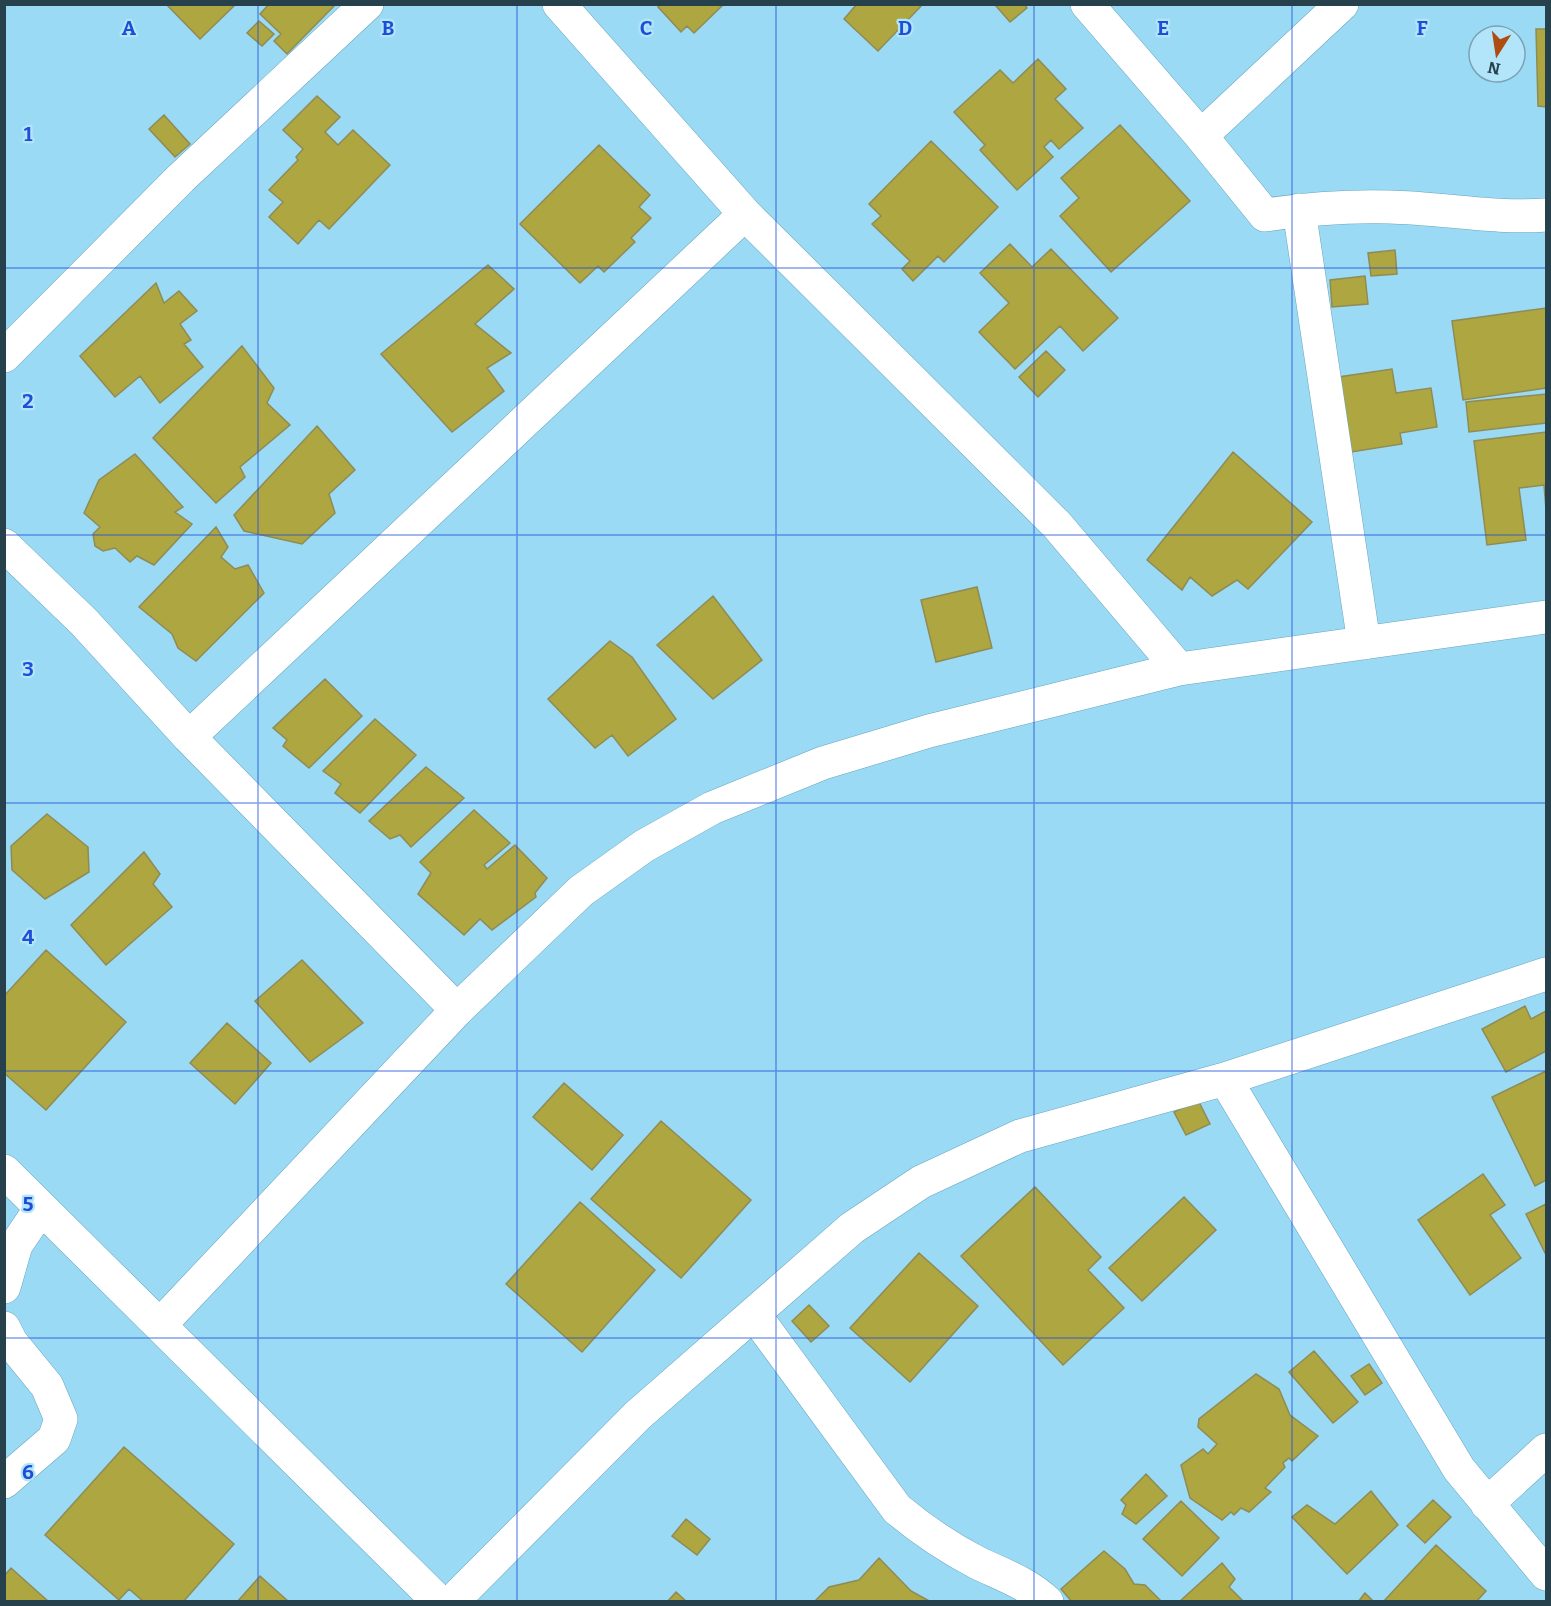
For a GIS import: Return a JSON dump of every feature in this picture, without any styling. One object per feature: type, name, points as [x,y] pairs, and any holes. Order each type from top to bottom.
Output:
[{"type":"street","points":[[4,356],[181,178],[367,4]]},
{"type":"street","points":[[559,4],[746,214],[1057,525],[1179,669]]},
{"type":"street","points":[[1087,4],[1201,136],[1265,215],[1299,210],[1389,207],[1523,217],[1546,215]]},
{"type":"street","points":[[1201,136],[1342,4]]},
{"type":"street","points":[[1299,210],[1364,643]]},
{"type":"street","points":[[189,736],[746,214]]},
{"type":"street","points":[[4,545],[84,622],[189,736],[457,1010]]},
{"type":"street","points":[[160,1325],[457,1010],[581,891],[644,846],[712,808],[823,763],[929,731],[1179,669],[1546,617]]},
{"type":"street","points":[[452,1602],[638,1414],[852,1228],[921,1182],[1020,1136],[1225,1079],[1546,974]]},
{"type":"street","points":[[1225,1079],[1459,1469],[1546,1574]]},
{"type":"street","points":[[4,1171],[439,1602]]},
{"type":"street","points":[[4,1287],[16,1245],[41,1208]]},
{"type":"street","points":[[754,1314],[897,1509],[923,1531],[979,1563],[1035,1590],[1047,1602]]},
{"type":"street","points":[[4,1328],[11,1342],[46,1386],[61,1419],[54,1439],[4,1482]]},
{"type":"street","points":[[1487,1504],[1546,1450]]},
{"type":"building","points":[[166,4],[236,4],[200,39]]},
{"type":"building","points":[[269,4],[335,5],[287,54],[274,41],[281,34],[260,14]]},
{"type":"building","points":[[661,4],[724,4],[694,33],[687,26],[681,32],[658,7]]},
{"type":"building","points":[[857,4],[923,4],[878,51],[844,19]]},
{"type":"building","points":[[998,4],[1024,4],[1027,8],[1010,22],[996,6]]},
{"type":"building","points":[[259,21],[274,34],[262,46],[247,33]]},
{"type":"building","points":[[1536,29],[1546,29],[1546,107],[1538,106]]},
{"type":"building","points":[[1038,59],[1066,89],[1055,99],[1083,128],[1059,149],[1051,140],[1044,147],[1053,157],[1017,190],[980,150],[985,145],[954,112],[1000,70],[1013,83]]},
{"type":"building","points":[[317,96],[340,117],[325,132],[338,145],[353,130],[390,165],[329,229],[319,220],[298,244],[269,217],[283,202],[269,190],[298,160],[296,157],[303,149],[283,130]]},
{"type":"building","points":[[164,115],[190,144],[175,157],[149,129]]},
{"type":"building","points":[[1120,125],[1190,201],[1111,272],[1060,216],[1079,198],[1061,178]]},
{"type":"building","points":[[931,141],[998,207],[944,262],[938,256],[913,281],[902,269],[910,261],[872,224],[881,216],[869,204]]},
{"type":"building","points":[[599,145],[650,195],[639,207],[651,218],[631,238],[635,242],[604,272],[598,266],[580,283],[520,224]]},
{"type":"building","points":[[1010,244],[1032,267],[1051,249],[1118,318],[1083,351],[1060,326],[1015,369],[979,332],[1009,303],[980,273]]},
{"type":"building","points":[[1395,250],[1397,274],[1371,276],[1368,253]]},
{"type":"building","points":[[488,265],[514,289],[475,324],[511,353],[487,368],[504,391],[452,432],[381,354]]},
{"type":"building","points":[[1365,276],[1368,304],[1332,307],[1330,280]]},
{"type":"building","points":[[156,283],[164,303],[179,291],[197,311],[180,324],[191,340],[184,344],[203,367],[160,403],[140,376],[115,397],[80,356]]},
{"type":"building","points":[[1546,308],[1546,388],[1463,400],[1452,321]]},
{"type":"building","points":[[242,346],[274,388],[267,403],[290,425],[240,467],[245,477],[216,503],[153,438]]},
{"type":"building","points":[[1046,351],[1065,370],[1038,397],[1019,377]]},
{"type":"building","points":[[1392,369],[1396,393],[1431,388],[1437,427],[1400,433],[1402,444],[1345,453],[1332,378]]},
{"type":"building","points":[[1546,394],[1546,423],[1469,432],[1466,402]]},
{"type":"building","points":[[317,426],[355,470],[329,494],[335,513],[302,544],[244,531],[234,515]]},
{"type":"building","points":[[1546,432],[1546,509],[1544,485],[1519,488],[1526,540],[1487,545],[1474,441]]},
{"type":"building","points":[[1233,452],[1312,522],[1248,589],[1237,580],[1212,596],[1190,577],[1182,590],[1147,560]]},
{"type":"building","points":[[135,454],[183,507],[175,512],[192,524],[154,565],[137,556],[130,562],[115,548],[103,551],[95,546],[93,534],[100,527],[84,513],[99,480]]},
{"type":"building","points":[[216,527],[228,547],[221,557],[235,569],[248,565],[264,593],[196,661],[178,648],[172,634],[139,607]]},
{"type":"building","points":[[977,587],[992,648],[936,662],[921,600]]},
{"type":"building","points":[[713,596],[762,660],[713,699],[657,645]]},
{"type":"building","points":[[610,641],[632,657],[676,719],[628,756],[612,735],[595,748],[548,699]]},
{"type":"building","points":[[325,679],[362,716],[309,768],[283,746],[287,740],[273,728]]},
{"type":"building","points":[[375,719],[416,755],[360,813],[335,793],[341,784],[323,771]]},
{"type":"building","points":[[426,767],[464,798],[411,847],[400,835],[390,839],[369,821]]},
{"type":"building","points":[[474,810],[510,843],[484,865],[487,869],[515,845],[547,878],[535,893],[536,897],[492,930],[480,919],[464,935],[418,894],[431,873],[420,862]]},
{"type":"building","points":[[47,814],[88,847],[89,872],[45,899],[12,870],[11,846]]},
{"type":"building","points":[[144,852],[160,874],[153,884],[172,907],[106,965],[71,925]]},
{"type":"building","points":[[46,950],[126,1022],[46,1110],[4,1073],[4,996]]},
{"type":"building","points":[[302,960],[363,1023],[310,1062],[255,1001]]},
{"type":"building","points":[[1525,1006],[1531,1019],[1546,1011],[1546,1051],[1506,1072],[1482,1029]]},
{"type":"building","points":[[227,1023],[271,1063],[235,1104],[190,1063]]},
{"type":"building","points":[[1546,1071],[1546,1180],[1535,1186],[1492,1097]]},
{"type":"building","points":[[564,1083],[623,1135],[592,1170],[533,1117]]},
{"type":"building","points":[[1198,1100],[1210,1124],[1186,1135],[1174,1112]]},
{"type":"building","points":[[661,1121],[751,1200],[681,1278],[591,1199]]},
{"type":"building","points":[[1483,1174],[1505,1205],[1490,1215],[1521,1258],[1470,1295],[1418,1220]]},
{"type":"building","points":[[1035,1187],[1101,1257],[1088,1270],[1124,1308],[1063,1365],[961,1256]]},
{"type":"building","points":[[1184,1197],[1216,1230],[1142,1301],[1109,1268]]},
{"type":"building","points":[[580,1202],[655,1270],[582,1352],[506,1284]]},
{"type":"building","points":[[1546,1204],[1546,1255],[1526,1214]]},
{"type":"building","points":[[919,1253],[978,1306],[910,1382],[850,1328]]},
{"type":"building","points":[[809,1305],[829,1326],[811,1342],[792,1321]]},
{"type":"building","points":[[1314,1351],[1358,1402],[1333,1423],[1289,1372]]},
{"type":"building","points":[[1369,1364],[1382,1383],[1365,1395],[1351,1376]]},
{"type":"building","points":[[1256,1374],[1279,1389],[1290,1415],[1318,1436],[1292,1461],[1289,1458],[1283,1463],[1285,1467],[1265,1488],[1271,1492],[1249,1512],[1241,1508],[1234,1515],[1231,1512],[1222,1520],[1190,1498],[1181,1465],[1203,1449],[1208,1454],[1217,1444],[1198,1427],[1199,1419]]},
{"type":"building","points":[[124,1447],[234,1544],[183,1602],[144,1602],[129,1589],[119,1600],[45,1535]]},
{"type":"building","points":[[1146,1474],[1167,1496],[1136,1524],[1122,1514],[1126,1505],[1121,1500]]},
{"type":"building","points":[[1371,1491],[1398,1525],[1347,1574],[1292,1517],[1307,1505],[1335,1524]]},
{"type":"building","points":[[1433,1500],[1451,1517],[1425,1543],[1407,1526]]},
{"type":"building","points":[[1181,1501],[1219,1538],[1182,1576],[1143,1539]]},
{"type":"building","points":[[686,1519],[710,1539],[697,1555],[672,1536]]},
{"type":"building","points":[[1436,1545],[1486,1591],[1476,1602],[1383,1602]]},
{"type":"building","points":[[1104,1551],[1125,1569],[1134,1584],[1145,1585],[1161,1601],[1072,1602],[1061,1589]]},
{"type":"building","points":[[879,1558],[911,1591],[931,1602],[814,1602],[829,1587],[859,1580]]},
{"type":"building","points":[[1222,1563],[1235,1579],[1229,1587],[1244,1602],[1179,1602]]},
{"type":"building","points":[[11,1568],[49,1602],[4,1602],[4,1576]]},
{"type":"building","points":[[260,1576],[289,1602],[237,1602]]},
{"type":"building","points":[[676,1592],[687,1602],[667,1602]]},
{"type":"building","points":[[1365,1593],[1374,1602],[1358,1602]]}]
